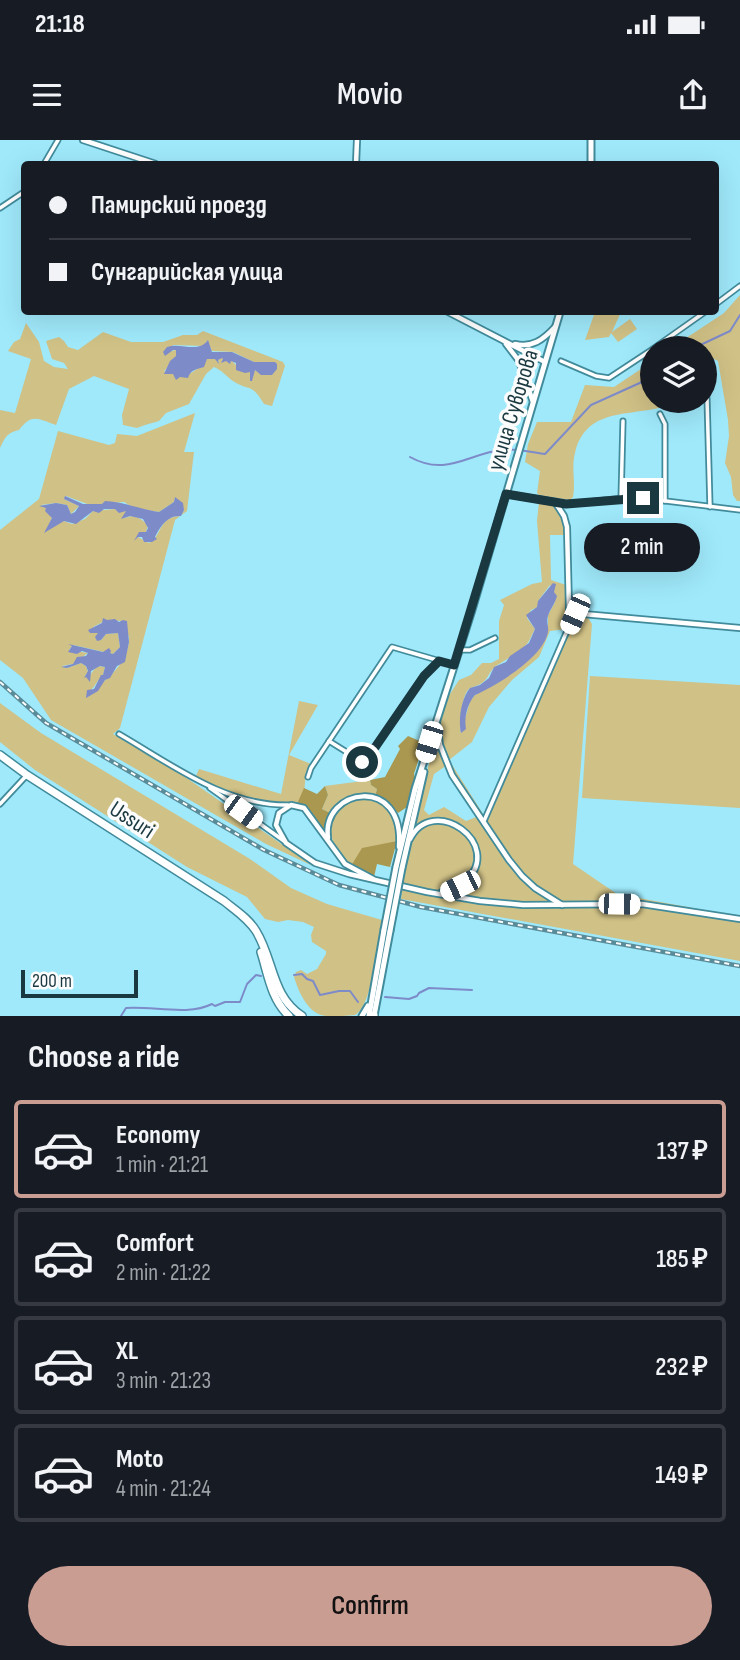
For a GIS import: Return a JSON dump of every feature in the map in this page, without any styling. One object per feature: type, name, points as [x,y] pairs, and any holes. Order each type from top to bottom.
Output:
[{"type":"highway","name":"Ussuri","points":[[0,755],[224,901],[244,917],[254,927],[263,944],[282,998],[291,1009],[302,1016]]},
{"type":"highway","name":"Ussuri","points":[[244,917],[255,936],[272,990],[289,1016]]},
{"type":"main road","points":[[591,140],[591,161]]},
{"type":"main road","name":"улица Суворова","points":[[373,1016],[415,789],[559,315]]},
{"type":"main road","name":"улица Суворова","points":[[399,867],[407,846],[436,719]]},
{"type":"main road","name":"улица Суворова","points":[[373,1016],[373,990],[387,931]]},
{"type":"main road","points":[[362,1016],[373,990]]},
{"type":"street","points":[[46,161],[58,140]]},
{"type":"street","points":[[83,140],[138,161]]},
{"type":"street","points":[[356,161],[357,140]]},
{"type":"street","points":[[0,208],[21,193]]},
{"type":"street","points":[[719,302],[740,286]]},
{"type":"street","points":[[454,315],[545,362]]},
{"type":"street","points":[[672,336],[701,315]]},
{"type":"street","points":[[504,341],[525,346],[544,340],[556,327]]},
{"type":"street","points":[[504,341],[519,361],[533,402]]},
{"type":"street","points":[[561,361],[596,376],[609,378],[640,358]]},
{"type":"street","points":[[707,413],[709,507]]},
{"type":"street","points":[[660,414],[665,424],[665,501]]},
{"type":"street","points":[[621,499],[623,421]]},
{"type":"street","points":[[506,494],[569,504],[643,498],[740,510]]},
{"type":"street","points":[[555,502],[567,527],[569,609],[575,614],[740,628]]},
{"type":"street","points":[[483,822],[575,614]]},
{"type":"street","points":[[459,650],[470,650],[495,638]]},
{"type":"street","points":[[308,777],[392,647],[454,665]]},
{"type":"street","points":[[329,741],[365,762],[424,676],[439,661]]},
{"type":"street","points":[[436,719],[446,764],[483,822],[522,877],[563,905]]},
{"type":"street","points":[[119,734],[219,791],[249,801],[304,808],[345,864],[375,880]]},
{"type":"street","points":[[0,804],[27,775]]},
{"type":"street","points":[[194,777],[315,863],[329,869],[460,898],[523,905],[642,904],[740,919]]},
{"type":"street","points":[[330,845],[327,826],[339,806],[353,798],[370,797],[387,804],[397,817],[399,867]]},
{"type":"street","points":[[286,843],[278,832],[277,819],[284,808],[291,805]]},
{"type":"street","points":[[407,846],[413,834],[430,822],[451,822],[461,826],[473,842],[475,866],[470,877],[447,893],[427,892]]},
{"type":"street","points":[[460,886],[456,892],[460,898]]},
{"type":"shaded area","points":[[740,295],[740,501],[733,495],[731,477],[725,463],[729,436],[728,420],[717,360],[717,336],[689,336],[724,313]]},
{"type":"shaded area","points":[[594,315],[620,315],[612,332],[630,319],[637,329],[618,342],[611,333],[609,337],[585,340]]},
{"type":"shaded area","points":[[26,323],[39,342],[44,361],[54,367],[68,369],[64,363],[52,359],[46,341],[59,337],[68,347],[78,350],[103,332],[131,342],[163,342],[183,335],[197,335],[203,331],[283,362],[285,366],[272,406],[264,404],[253,390],[233,381],[214,367],[206,374],[189,404],[166,413],[159,421],[137,428],[123,425],[122,415],[129,389],[94,376],[69,389],[56,425],[32,419],[19,430],[9,434],[0,448],[0,410],[15,413],[31,359],[8,351],[14,342],[20,339]],"holes":[[[207,341],[212,351],[233,352],[254,362],[277,364],[277,369],[263,374],[255,370],[250,380],[250,372],[242,371],[231,360],[230,363],[222,357],[218,360],[219,363],[216,359],[207,359],[188,374],[178,375],[164,371],[176,357],[176,350],[168,352],[173,345],[204,346]]]},
{"type":"shaded area","points":[[640,370],[640,411],[602,419],[590,426],[581,437],[573,464],[574,486],[570,500],[539,495],[540,471],[525,462],[528,444],[537,422],[571,422],[585,385],[614,387]]},
{"type":"shaded area","points":[[195,413],[184,452],[194,452],[187,511],[181,515],[184,510],[175,498],[174,502],[159,512],[134,508],[124,502],[90,505],[66,496],[64,499],[79,506],[71,514],[67,505],[41,505],[47,508],[52,518],[49,525],[64,521],[72,524],[85,519],[93,511],[127,511],[125,518],[135,516],[148,525],[146,532],[138,537],[149,543],[168,519],[180,516],[175,520],[120,728],[113,734],[178,772],[313,866],[266,844],[51,720],[23,678],[0,660],[0,530],[39,499],[58,431],[109,445],[115,443],[117,434],[137,436]],"holes":[[[107,620],[121,621],[129,636],[127,650],[113,672],[85,695],[103,675],[105,667],[97,668],[88,678],[85,676],[88,672],[86,666],[81,663],[67,668],[62,666],[73,664],[88,653],[69,650],[73,645],[113,654],[120,647],[118,633],[106,634],[101,640],[99,633],[93,632],[93,627]]]},
{"type":"shaded area","points":[[539,501],[553,504],[562,518],[564,535],[550,535],[551,580],[566,585],[567,610],[571,616],[588,618],[592,624],[573,864],[617,894],[740,920],[740,961],[401,899],[408,848],[415,827],[413,825],[445,702],[459,680],[471,675],[482,663],[499,659],[499,621],[504,605],[500,600],[532,584],[542,582],[537,521]],"holes":[[[550,585],[555,602],[548,615],[548,631],[518,669],[475,695],[470,701],[461,733],[460,724],[466,693],[484,681],[496,666],[527,644],[535,629],[527,618],[531,610],[538,607],[538,601]],[[566,629],[483,814],[449,760],[472,742],[489,707],[512,680],[539,657],[550,631]],[[447,765],[479,816],[466,821],[444,807],[429,815],[424,810],[434,774]]]},
{"type":"shaded area","points":[[590,676],[740,685],[740,808],[582,798]]},
{"type":"shaded area","points":[[299,701],[318,705],[289,755],[311,764],[306,772],[304,793],[297,804],[244,797],[220,789],[196,776],[199,769],[281,794]]},
{"type":"shaded area","points":[[0,703],[41,733],[250,859],[291,888],[327,904],[382,920],[370,986],[361,1009],[355,1015],[328,1016],[310,1008],[294,977],[296,972],[301,970],[307,974],[317,969],[326,954],[326,951],[312,942],[314,927],[303,922],[265,919],[247,897],[187,867],[35,770],[0,742]]},
{"type":"shaded area","points":[[408,736],[424,743],[407,807],[398,813],[388,802],[375,797],[377,789],[371,785],[370,780],[385,777],[400,749],[398,746]]},
{"type":"shaded area","points":[[370,780],[371,785],[377,789],[375,797],[349,797],[330,813],[322,809],[328,795],[325,786]]},
{"type":"shaded area","points":[[325,786],[328,795],[322,809],[330,813],[323,830],[313,815],[297,804],[304,788],[317,794]]},
{"type":"shaded area","points":[[364,799],[380,804],[390,812],[397,841],[385,844],[351,866],[335,845],[330,825],[339,808]]},
{"type":"shaded area","points":[[397,841],[390,867],[377,864],[374,877],[351,866],[362,848]]},
{"type":"water","points":[[208,340],[212,352],[232,352],[254,362],[275,362],[277,369],[272,375],[261,375],[255,370],[250,381],[250,372],[236,370],[236,363],[231,361],[230,364],[226,361],[221,363],[222,358],[218,360],[219,364],[215,359],[207,359],[204,367],[196,369],[188,378],[180,377],[176,380],[173,374],[164,374],[170,361],[176,356],[176,350],[173,350],[165,356],[163,352],[167,347],[194,347]]},
{"type":"water","points":[[65,496],[83,504],[102,504],[105,501],[159,512],[174,502],[175,497],[183,503],[184,510],[181,516],[172,517],[165,522],[155,537],[157,539],[152,542],[144,542],[142,537],[134,541],[139,532],[146,532],[148,528],[143,519],[130,516],[121,519],[126,511],[119,513],[115,509],[104,509],[99,513],[93,511],[76,524],[64,521],[44,533],[52,518],[45,511],[46,508],[39,506],[56,503],[67,505],[71,514],[79,506],[64,499]]},
{"type":"water","points":[[553,583],[556,584],[554,592],[557,596],[548,616],[548,632],[544,642],[518,670],[475,695],[467,711],[466,729],[461,733],[461,710],[470,688],[480,685],[489,678],[494,667],[506,662],[529,643],[535,629],[526,615],[537,607],[538,601]]},
{"type":"water","points":[[103,618],[127,621],[129,642],[125,662],[117,666],[98,691],[86,698],[87,690],[94,689],[105,667],[100,666],[91,671],[90,682],[84,678],[88,671],[81,663],[67,668],[61,667],[73,664],[77,657],[86,656],[88,653],[68,652],[72,646],[68,644],[103,652],[109,648],[113,654],[120,647],[118,633],[106,634],[97,641],[95,637],[98,633],[90,633],[88,630],[102,623]]},
{"type":"waterway","points":[[717,337],[730,331],[740,315]]},
{"type":"waterway","points":[[410,457],[423,463],[446,465],[501,450],[545,454],[591,405],[640,383]]},
{"type":"waterway","points":[[294,975],[302,974],[313,981],[320,995],[350,991],[358,1002]]},
{"type":"waterway","points":[[121,1016],[126,1008],[182,1010],[240,1002],[247,984],[256,975],[261,976]]},
{"type":"waterway","points":[[385,997],[409,999],[429,988],[472,990]]},
{"type":"railway","points":[[0,682],[46,723],[264,850],[339,885],[421,907],[740,966]]},
{"type":"route","points":[[362,762],[365,762],[424,676],[439,661],[454,665],[506,494],[566,504],[643,498]]}]
